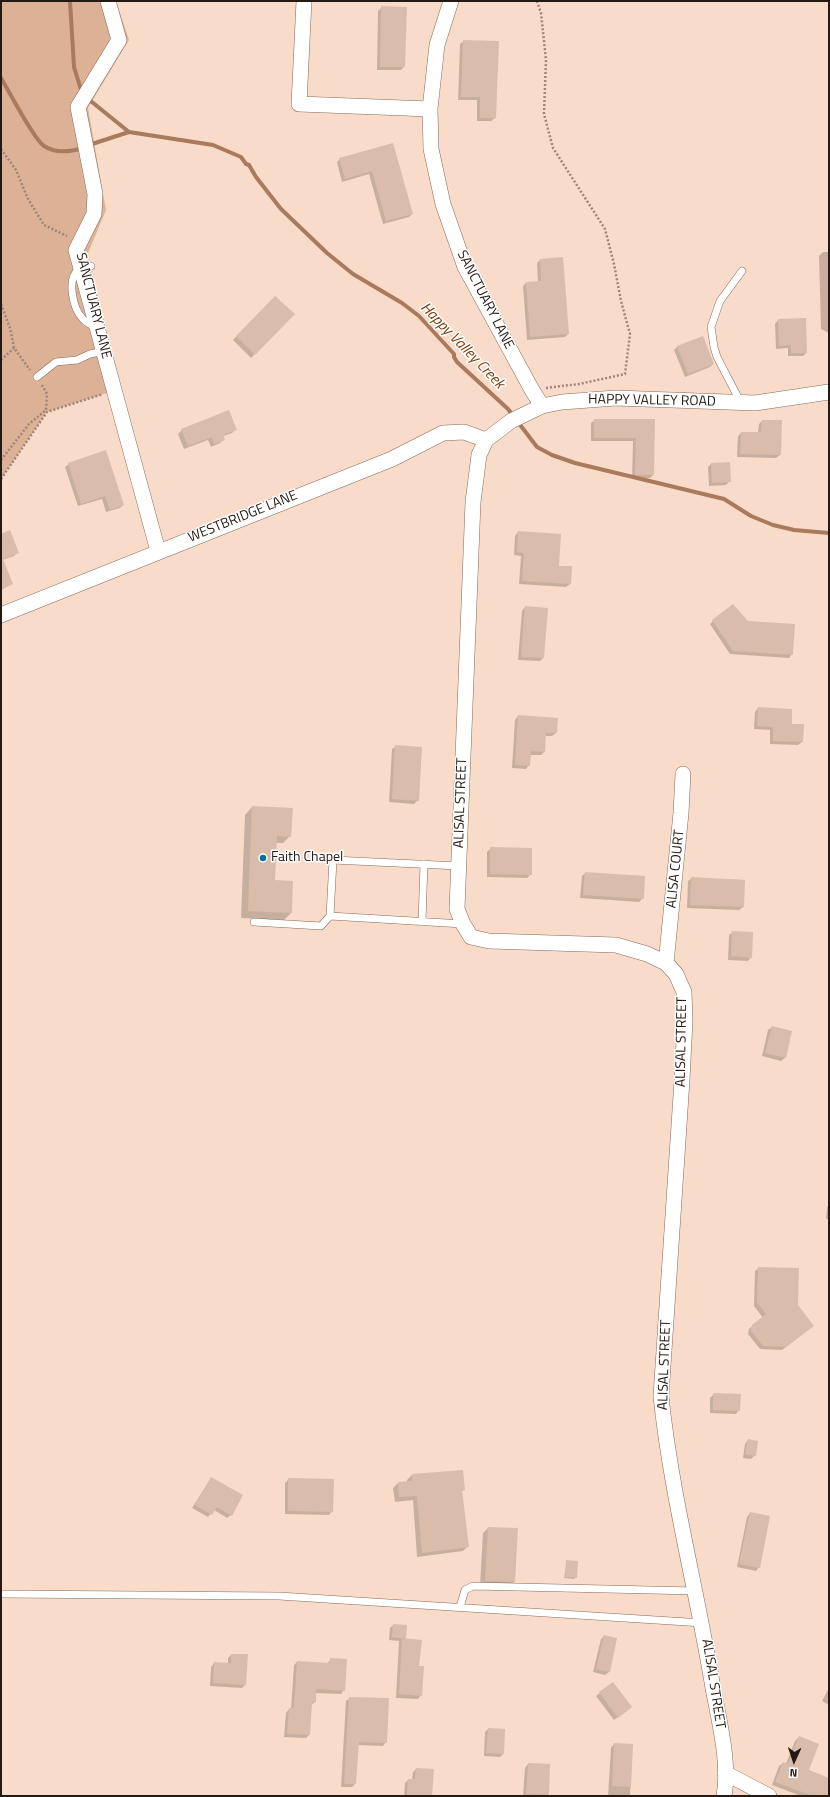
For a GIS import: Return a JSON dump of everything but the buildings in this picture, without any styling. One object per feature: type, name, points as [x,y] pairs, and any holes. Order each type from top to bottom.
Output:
[{"type":"street","name":"SANCTUARY LANE","points":[[108,1],[119,40],[78,107],[96,194],[94,214],[76,250],[86,267],[102,329],[115,390],[158,551]]},
{"type":"street","points":[[304,1],[299,104],[430,109]]},
{"type":"street","name":"SANCTUARY LANE","points":[[451,1],[438,45],[430,109],[431,149],[443,204],[465,267],[542,406]]},
{"type":"street","name":"HAPPY VALLEY ROAD","points":[[486,440],[517,418],[542,406],[562,402],[616,398],[755,403],[829,392]]},
{"type":"street","name":"WESTBRIDGE LANE","points":[[1,615],[158,551],[392,459],[443,433],[464,432],[486,440]]},
{"type":"street","name":"ALISAL STREET","points":[[486,440],[479,454],[473,502],[457,909],[463,924],[471,937],[489,941],[616,946],[647,954],[666,963],[676,974],[684,992],[685,1021],[660,1396],[666,1443],[703,1623],[723,1748],[726,1786],[724,1796]]},
{"type":"street","name":"ALISA COURT","points":[[666,963],[682,813],[683,774]]},
{"type":"street","points":[[725,1773],[768,1796]]},
{"type":"lane","points":[[741,403],[717,357],[711,327],[720,301],[742,271]]},
{"type":"lane","points":[[37,378],[56,362],[77,360],[90,354],[107,351]]},
{"type":"lane","points":[[254,922],[321,926],[330,916],[333,860],[459,866]]},
{"type":"lane","points":[[422,922],[424,864]]},
{"type":"lane","points":[[330,916],[463,924]]},
{"type":"lane","points":[[460,1607],[465,1590],[473,1586],[696,1591]]},
{"type":"lane","points":[[1,1594],[279,1596],[703,1623]]},
{"type":"path","points":[[532,390],[579,384],[625,374],[630,334],[605,229],[554,148],[544,114],[546,60],[541,13],[537,1]]},
{"type":"path","points":[[1,149],[16,170],[28,199],[44,225],[75,241],[76,250]]},
{"type":"path","points":[[1,304],[10,328],[14,348],[48,394],[46,410],[29,424],[1,460]]},
{"type":"path","points":[[1,360],[14,348]]},
{"type":"path","points":[[1,479],[47,412],[115,390]]},
{"type":"shaded area","points":[[1,1],[116,1],[129,40],[88,108],[106,210],[88,253],[119,389],[47,412],[1,479]]},
{"type":"waterway","points":[[70,1],[74,67],[82,93]]},
{"type":"waterway","points":[[1,78],[34,135],[44,146],[49,149],[63,152],[83,148]]},
{"type":"waterway","points":[[87,98],[129,132]]},
{"type":"waterway","name":"Happy Valley Creek","points":[[89,145],[129,132],[213,145],[241,157],[246,164],[249,165],[256,177],[281,209],[327,253],[353,274],[402,303],[419,316],[454,354],[457,362],[508,409],[537,447],[552,455],[575,463],[724,499],[751,516],[773,525],[794,530],[829,533]]},
{"type":"place","name":"Faith Chapel","points":[[263,858]]}]
